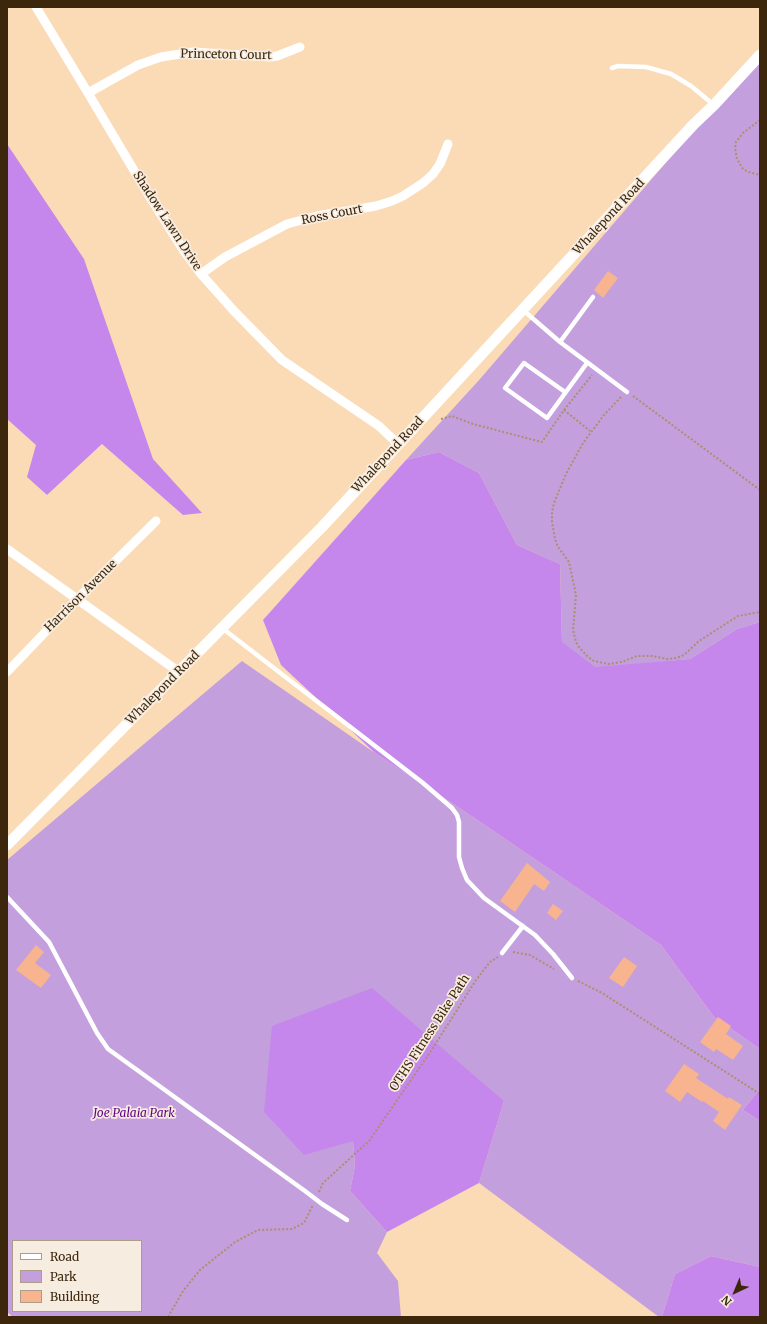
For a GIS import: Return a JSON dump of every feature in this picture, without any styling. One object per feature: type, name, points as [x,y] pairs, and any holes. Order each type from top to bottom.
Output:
[{"type":"street","name":"Shadow Lawn Drive","points":[[36,7],[172,232],[201,274],[282,360],[379,426],[398,444]]},
{"type":"street","name":"Princeton Court","points":[[88,93],[138,65],[162,57],[193,52],[270,57],[277,56],[300,47]]},
{"type":"street","name":"Whalepond Road","points":[[7,845],[322,527],[694,124],[714,105],[760,55]]},
{"type":"street","name":"Ross Court","points":[[201,274],[225,257],[288,224],[317,216],[392,202],[420,186],[433,174],[440,164],[448,144]]},
{"type":"street","name":"Harrison Avenue","points":[[7,672],[77,599],[156,521]]},
{"type":"street","points":[[7,549],[179,672]]},
{"type":"lane","points":[[612,68],[618,66],[646,67],[671,74],[692,86],[714,105]]},
{"type":"lane","points":[[560,342],[593,297]]},
{"type":"lane","points":[[522,310],[560,342],[627,392]]},
{"type":"lane","points":[[565,392],[524,362],[505,388],[547,418],[587,363]]},
{"type":"lane","points":[[222,628],[423,783],[452,808],[457,815],[459,822],[459,857],[467,880],[484,898],[535,935],[553,954],[572,978]]},
{"type":"lane","points":[[7,896],[49,942],[97,1033],[108,1049],[315,1199],[347,1220]]},
{"type":"lane","points":[[502,954],[523,926]]},
{"type":"path","points":[[760,120],[743,133],[736,142],[735,148],[737,159],[743,169],[760,175]]},
{"type":"path","points":[[441,419],[452,416],[473,424],[542,442],[564,410],[596,369]]},
{"type":"path","points":[[760,490],[627,392],[616,402],[590,432],[573,458],[554,504],[552,522],[558,547],[569,562],[576,595],[573,624],[574,636],[582,652],[594,661],[608,664],[622,662],[637,656],[652,656],[668,659],[676,658],[684,655],[698,641],[738,616],[760,612]]},
{"type":"path","points":[[564,410],[590,432]]},
{"type":"path","points":[[502,954],[516,952],[530,955],[602,993],[760,1094]]},
{"type":"path","name":"OTHS Fitness Bike Path","points":[[168,1317],[183,1291],[200,1270],[235,1242],[258,1230],[292,1229],[304,1223],[324,1183],[369,1141],[431,1051],[476,980],[490,962],[502,954]]},
{"type":"green space","points":[[760,53],[760,622],[737,629],[690,659],[595,668],[562,643],[560,564],[517,545],[479,473],[439,452],[406,460],[480,379]]},
{"type":"green space","name":"Joe Palaia Park","points":[[242,661],[375,753],[464,811],[661,945],[714,1017],[760,1049],[760,1089],[743,1110],[760,1121],[760,1267],[711,1256],[675,1274],[662,1317],[659,1317],[479,1183],[504,1101],[353,1141],[355,1166],[350,1191],[387,1232],[377,1253],[398,1281],[401,1317],[13,1317],[7,1312],[7,860]]},
{"type":"shaded area","points":[[7,144],[84,259],[153,459],[202,513],[183,515],[102,444],[47,495],[27,477],[36,445],[7,419]]},
{"type":"shaded area","points":[[439,452],[479,473],[517,545],[560,564],[562,642],[595,667],[690,659],[737,629],[760,622],[760,1049],[714,1017],[661,945],[464,811],[375,753],[281,665],[263,620],[406,460]]},
{"type":"shaded area","points":[[372,988],[504,1101],[479,1183],[387,1232],[350,1191],[355,1166],[353,1141],[304,1155],[264,1112],[272,1026]]},
{"type":"shaded area","points":[[760,1089],[760,1121],[743,1110]]},
{"type":"shaded area","points":[[711,1256],[760,1267],[760,1317],[662,1317],[675,1274]]},
{"type":"building","points":[[608,271],[618,278],[603,298],[594,290]]},
{"type":"building","points":[[527,863],[550,882],[544,891],[534,884],[515,912],[500,901]]},
{"type":"building","points":[[553,904],[563,911],[556,920],[547,913]]},
{"type":"building","points":[[36,945],[44,952],[35,963],[51,975],[41,988],[16,970]]},
{"type":"building","points":[[624,957],[637,966],[623,987],[609,978]]},
{"type":"building","points":[[718,1017],[731,1026],[726,1034],[743,1046],[733,1060],[716,1049],[714,1052],[700,1042]]},
{"type":"building","points":[[684,1064],[699,1074],[696,1078],[728,1099],[729,1097],[742,1105],[725,1130],[713,1121],[719,1112],[703,1101],[702,1102],[687,1092],[680,1102],[665,1091]]}]
